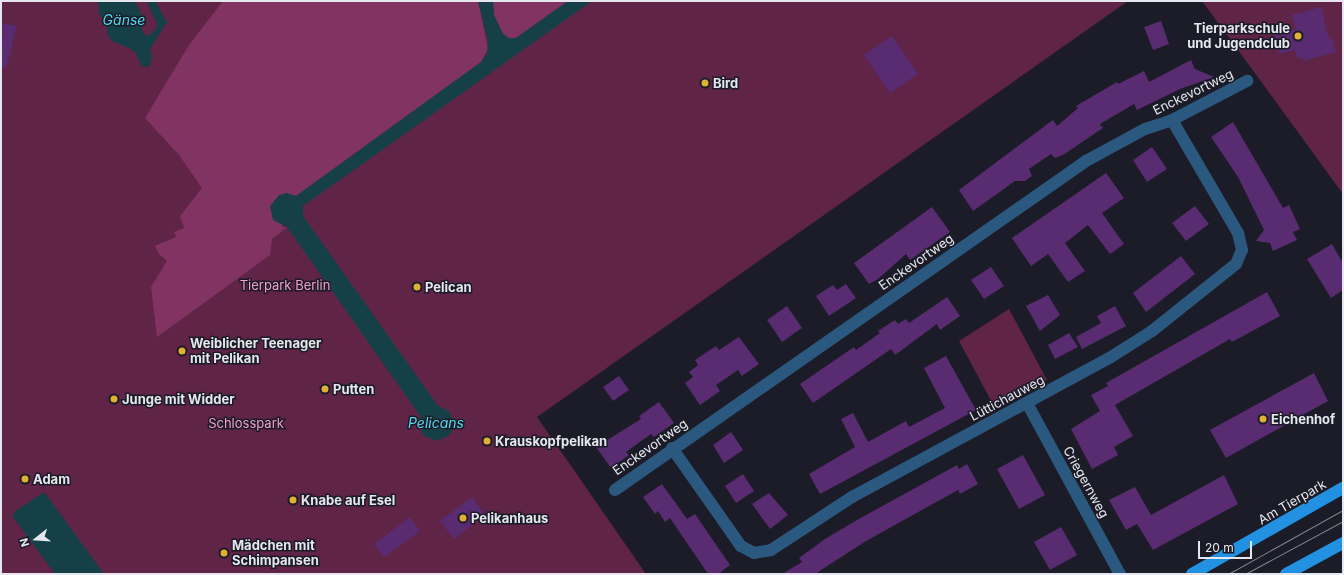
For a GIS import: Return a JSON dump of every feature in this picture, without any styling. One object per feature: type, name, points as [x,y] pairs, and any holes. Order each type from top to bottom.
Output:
[{"type":"main road","name":"Am Tierpark","points":[[1192,574],[1343,488]]},
{"type":"main road","points":[[1286,574],[1343,542]]},
{"type":"street","name":"Enckevortweg","points":[[615,490],[672,448],[1086,162],[1145,129],[1172,120],[1247,81]]},
{"type":"street","name":"Lüttichauweg","points":[[672,448],[741,546],[754,553],[771,550],[852,497],[1111,357],[1152,331],[1236,264],[1242,250],[1238,233],[1172,120]]},
{"type":"street","name":"Criegernweg","points":[[1027,403],[1120,574]]},
{"type":"green space","name":"Tierpark Berlin","points":[[1,1],[1128,1],[537,417],[646,574],[1,574]]},
{"type":"green space","points":[[1202,1],[1343,1],[1343,194],[1257,76]]},
{"type":"green space","points":[[1009,309],[1047,380],[995,408],[959,341]]},
{"type":"shaded area","points":[[223,1],[478,1],[488,49],[481,62],[296,196],[286,193],[282,227],[287,227],[272,239],[270,255],[157,337],[151,287],[167,261],[159,254],[155,246],[176,237],[174,232],[184,228],[180,216],[202,188],[179,155],[145,118],[189,45]]},
{"type":"shaded area","points":[[493,1],[568,1],[516,38],[509,38],[503,34],[494,15]]},
{"type":"water","name":"Gänse","points":[[98,1],[135,1],[142,16],[142,29],[145,35],[148,36],[156,29],[157,24],[147,1],[155,1],[167,22],[150,49],[152,58],[149,67],[141,66],[136,53],[129,48],[112,41],[107,34],[107,25],[99,14]]},
{"type":"water","name":"Pelicans","points":[[478,1],[493,1],[494,15],[503,34],[509,38],[516,38],[568,1],[592,1],[303,206],[303,216],[438,406],[449,411],[453,419],[452,431],[448,436],[437,441],[424,436],[420,428],[420,416],[287,227],[273,220],[270,206],[279,195],[286,193],[296,196],[481,62],[487,53],[488,41]]},
{"type":"water","points":[[45,493],[104,574],[55,574],[13,517],[14,512],[41,494]]},
{"type":"building","name":"Tierparkschule und Jugendclub","points":[[1321,7],[1329,39],[1332,38],[1336,52],[1303,61],[1302,57],[1297,58],[1295,50],[1279,54],[1274,34],[1296,29],[1292,15]]},
{"type":"building","points":[[1161,21],[1169,44],[1153,50],[1144,27]]},
{"type":"building","points":[[3,23],[17,26],[6,68],[1,67]]},
{"type":"building","points":[[892,36],[918,74],[890,93],[864,55]]},
{"type":"building","points":[[1191,60],[1195,69],[1214,77],[1180,89],[1137,110],[1134,104],[1100,124],[1103,128],[1063,155],[1055,158],[1051,154],[1029,169],[1032,176],[1025,181],[1015,181],[973,211],[959,190],[1053,120],[1057,126],[1078,108],[1076,106],[1117,82],[1118,84],[1144,71],[1149,82]]},
{"type":"building","points":[[1233,122],[1283,208],[1289,205],[1300,229],[1293,232],[1297,240],[1273,251],[1270,243],[1256,241],[1264,230],[1238,177],[1211,137]]},
{"type":"building","points":[[1152,147],[1167,169],[1147,182],[1133,160]]},
{"type":"building","points":[[1106,173],[1124,198],[1102,213],[1124,244],[1110,254],[1088,225],[1065,243],[1085,271],[1068,282],[1048,254],[1031,266],[1012,238]]},
{"type":"building","points":[[1195,206],[1209,224],[1186,241],[1172,223]]},
{"type":"building","points":[[932,207],[950,232],[910,260],[906,254],[878,279],[869,284],[854,263]]},
{"type":"building","points":[[1332,244],[1343,263],[1343,290],[1331,298],[1307,259]]},
{"type":"building","points":[[1181,256],[1195,274],[1146,312],[1133,293]]},
{"type":"building","points":[[991,267],[1004,286],[984,299],[971,280]]},
{"type":"building","points":[[846,284],[856,298],[829,316],[816,296],[833,285],[837,290]]},
{"type":"building","points":[[1267,292],[1280,316],[1232,342],[1230,339],[1115,405],[1133,436],[1114,447],[1118,455],[1092,469],[1071,429],[1100,411],[1091,395],[1108,386],[1106,383]]},
{"type":"building","points":[[1048,295],[1060,315],[1040,331],[1026,306]]},
{"type":"building","points":[[947,297],[960,316],[940,330],[937,324],[895,355],[891,349],[813,403],[800,384],[854,347],[856,350],[880,333],[878,331],[895,320],[898,324],[906,319],[909,323]]},
{"type":"building","points":[[787,306],[802,328],[782,342],[767,320]]},
{"type":"building","points":[[1115,306],[1126,326],[1082,349],[1076,337],[1101,323],[1097,316]]},
{"type":"building","points":[[1069,333],[1078,347],[1055,359],[1048,345]]},
{"type":"building","points":[[739,337],[759,364],[742,376],[738,370],[716,385],[720,391],[700,405],[685,383],[693,377],[689,372],[698,365],[695,360],[716,346],[719,350]]},
{"type":"building","points":[[946,356],[976,410],[820,494],[809,474],[855,447],[841,419],[853,413],[868,442],[906,421],[909,427],[945,408],[924,368]]},
{"type":"building","name":"Eichenhof","points":[[1314,373],[1328,401],[1226,458],[1210,430]]},
{"type":"building","points":[[619,376],[629,390],[613,401],[603,387]]},
{"type":"building","points":[[659,402],[674,423],[654,437],[651,434],[626,452],[629,455],[611,468],[596,447],[641,419],[639,416]]},
{"type":"building","points":[[731,432],[743,450],[724,463],[713,445]]},
{"type":"building","points":[[1023,455],[1045,495],[1019,509],[997,469]]},
{"type":"building","points":[[967,464],[978,484],[960,494],[958,490],[866,541],[815,574],[782,574],[802,562],[799,558],[825,539],[957,465],[959,469]]},
{"type":"building","points":[[743,474],[754,491],[736,503],[725,486]]},
{"type":"building","points":[[1224,475],[1238,504],[1153,550],[1137,524],[1126,530],[1109,500],[1135,487],[1151,515]]},
{"type":"building","points":[[662,484],[687,519],[695,514],[730,565],[718,574],[708,574],[670,518],[665,522],[658,511],[655,514],[643,497]]},
{"type":"building","points":[[769,493],[788,515],[770,529],[752,504]]},
{"type":"building","name":"Pelikanhaus","points":[[472,497],[485,515],[454,539],[440,521]]},
{"type":"building","points":[[410,517],[420,531],[384,557],[374,544]]},
{"type":"building","points":[[1061,527],[1077,555],[1050,570],[1034,542]]},
{"type":"tram line","points":[[1228,574],[1343,510]]},
{"type":"tram line","points":[[1245,574],[1343,521]]},
{"type":"place","name":"Tierparkschule und Jugendclub","points":[[1298,36]]},
{"type":"place","name":"Bird","points":[[705,83]]},
{"type":"place","name":"Pelican","points":[[417,287]]},
{"type":"place","name":"Weiblicher Teenager mit Pelikan","points":[[182,351]]},
{"type":"place","name":"Putten","points":[[325,389]]},
{"type":"place","name":"Junge mit Widder","points":[[114,399]]},
{"type":"place","name":"Eichenhof","points":[[1263,419]]},
{"type":"place","name":"Krauskopfpelikan","points":[[487,441]]},
{"type":"place","name":"Adam","points":[[25,479]]},
{"type":"place","name":"Knabe auf Esel","points":[[293,500]]},
{"type":"place","name":"Pelikanhaus","points":[[463,518]]},
{"type":"place","name":"Mädchen mit Schimpansen","points":[[224,553]]},
{"type":"park label","name":"Schlosspark","points":[[246,423]]}]
